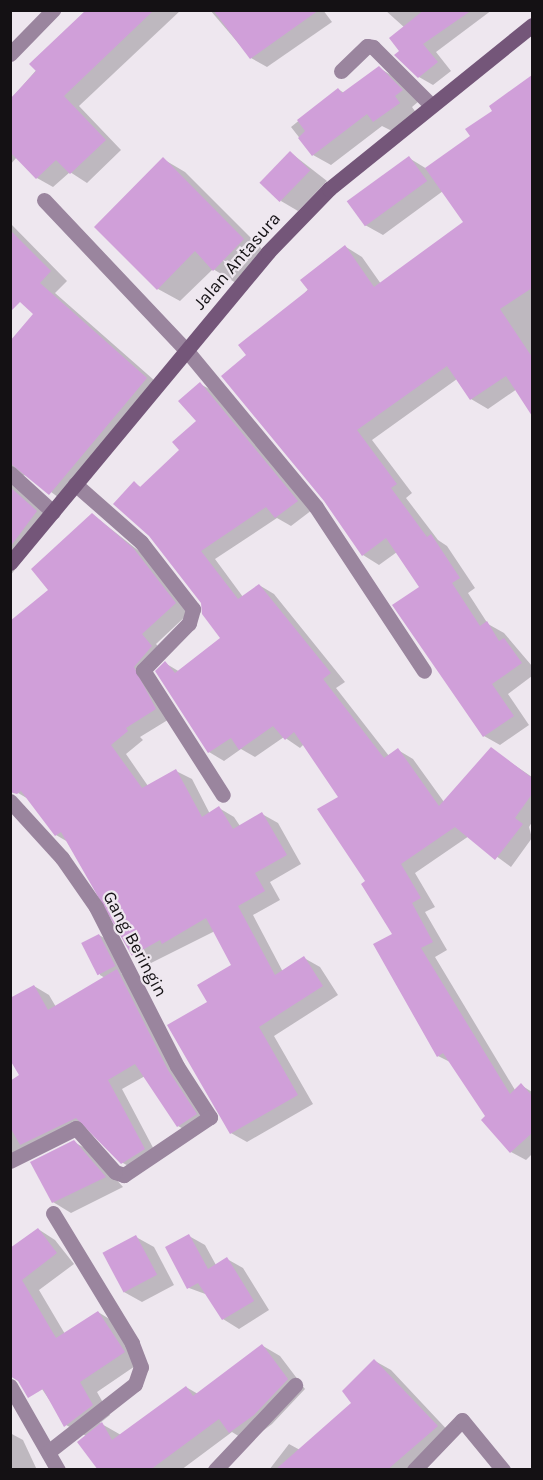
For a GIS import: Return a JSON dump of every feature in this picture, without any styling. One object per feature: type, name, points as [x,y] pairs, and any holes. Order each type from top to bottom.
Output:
[{"type":"main road","name":"Jalan Antasura","points":[[10,563],[268,252],[329,189],[532,25]]},
{"type":"street","points":[[10,54],[53,10]]},
{"type":"street","points":[[341,71],[367,46],[373,47],[431,105]]},
{"type":"street","points":[[44,200],[187,351],[316,507],[424,671]]},
{"type":"street","points":[[10,473],[53,512]]},
{"type":"street","points":[[75,483],[141,542],[194,609],[189,622],[143,669],[223,795]]},
{"type":"street","name":"Gang Beringin","points":[[10,801],[62,858],[96,907],[177,1066],[210,1117],[124,1175],[116,1173],[76,1128],[10,1161]]},
{"type":"street","points":[[48,1452],[135,1384],[141,1367],[132,1343],[53,1213]]},
{"type":"street","points":[[215,1470],[295,1385]]},
{"type":"street","points":[[10,1386],[58,1470]]},
{"type":"street","points":[[414,1470],[462,1420],[503,1470]]},
{"type":"building","points":[[86,10],[154,10],[64,96],[106,140],[70,174],[56,160],[36,179],[10,152],[10,99],[36,71],[29,64]]},
{"type":"building","points":[[213,10],[319,10],[250,59]]},
{"type":"building","points":[[424,10],[472,10],[423,44],[438,62],[418,78],[394,55],[399,51],[389,38]]},
{"type":"building","points":[[379,66],[403,90],[395,96],[400,103],[373,122],[367,114],[312,156],[298,138],[305,131],[297,120],[338,88],[342,93]]},
{"type":"building","points":[[532,75],[532,288],[500,309],[532,357],[532,416],[506,376],[470,400],[447,366],[357,430],[397,484],[391,488],[427,537],[431,534],[460,578],[452,583],[480,626],[487,621],[499,641],[504,638],[522,663],[492,684],[514,716],[483,737],[392,605],[419,587],[386,538],[362,556],[324,501],[221,376],[246,355],[238,345],[308,290],[300,280],[345,245],[374,287],[463,222],[425,168],[470,136],[465,129],[492,111],[489,106]]},
{"type":"building","points":[[290,151],[310,170],[280,202],[259,183]]},
{"type":"building","points":[[409,156],[427,181],[365,226],[347,201]]},
{"type":"building","points":[[163,157],[244,239],[213,271],[195,251],[157,290],[94,227]]},
{"type":"building","points":[[10,230],[51,271],[40,283],[147,378],[49,495],[10,463],[10,341],[33,314],[20,302],[10,312]]},
{"type":"building","points":[[200,382],[298,501],[275,518],[266,507],[201,551],[238,599],[259,584],[331,673],[323,679],[384,758],[398,748],[439,806],[491,747],[532,778],[532,794],[515,818],[523,824],[495,860],[455,827],[401,864],[421,898],[412,903],[433,942],[421,948],[510,1094],[521,1083],[532,1096],[532,1133],[510,1153],[481,1120],[485,1116],[443,1053],[437,1057],[373,944],[392,934],[361,884],[365,881],[317,809],[338,797],[294,732],[285,740],[273,726],[239,750],[231,738],[208,753],[155,671],[165,661],[175,673],[220,638],[202,614],[201,603],[149,536],[113,504],[134,481],[140,487],[179,450],[172,442],[196,421],[178,401]]},
{"type":"building","points":[[10,487],[37,511],[10,547]]},
{"type":"building","points":[[92,513],[134,549],[176,603],[142,634],[152,646],[134,667],[156,709],[126,728],[128,731],[111,745],[142,788],[176,769],[202,817],[219,806],[233,829],[262,812],[287,855],[255,873],[265,891],[238,906],[275,975],[304,956],[323,986],[259,1027],[298,1095],[230,1134],[167,1025],[207,1002],[197,985],[231,965],[206,918],[162,944],[160,940],[132,956],[61,832],[55,836],[21,791],[17,794],[10,792],[10,621],[48,590],[31,569]]},
{"type":"building","points":[[99,934],[115,966],[98,975],[81,943]]},
{"type":"building","points":[[117,969],[168,1070],[197,1114],[177,1127],[135,1064],[108,1080],[145,1149],[121,1164],[76,1118],[20,1145],[10,1127],[10,1081],[19,1075],[10,1060],[10,998],[34,985],[48,1010]]},
{"type":"building","points":[[74,1140],[106,1177],[52,1203],[30,1162]]},
{"type":"building","points":[[38,1228],[57,1253],[22,1280],[56,1338],[98,1311],[125,1352],[80,1382],[93,1405],[64,1427],[43,1389],[28,1398],[18,1381],[10,1376],[10,1248]]},
{"type":"building","points":[[189,1234],[208,1269],[227,1257],[254,1301],[222,1320],[198,1283],[187,1289],[165,1247]]},
{"type":"building","points":[[136,1235],[157,1275],[124,1293],[102,1253]]},
{"type":"building","points":[[262,1344],[288,1379],[254,1415],[229,1433],[219,1419],[150,1470],[98,1470],[77,1442],[102,1422],[112,1440],[186,1386],[193,1396]]},
{"type":"building","points":[[374,1359],[438,1426],[387,1470],[275,1470],[351,1403],[342,1391]]}]
